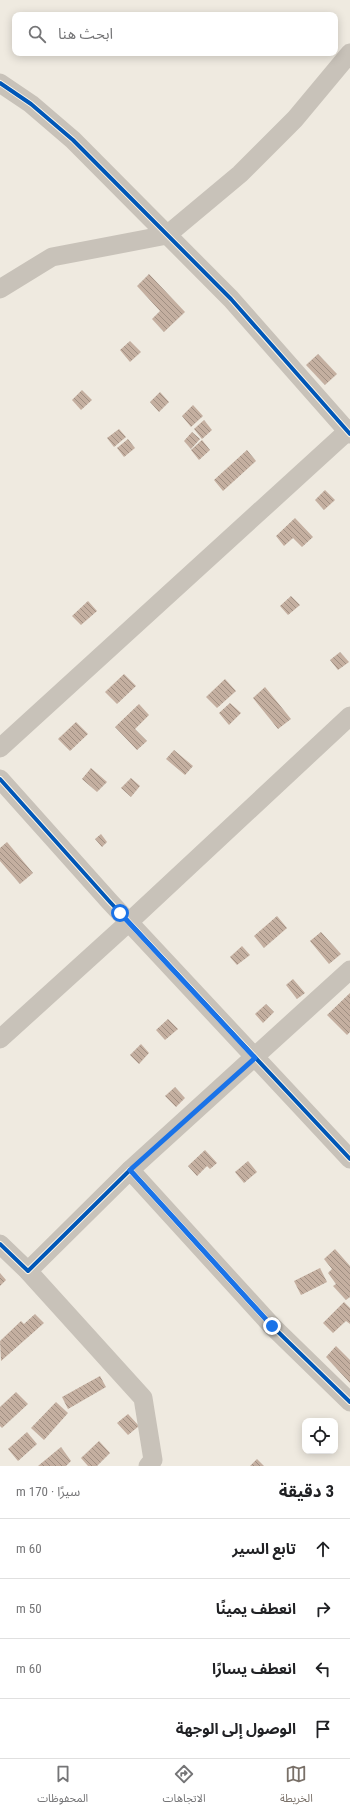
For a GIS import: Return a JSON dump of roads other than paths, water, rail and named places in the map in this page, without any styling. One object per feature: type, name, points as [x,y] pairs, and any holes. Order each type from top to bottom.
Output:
[{"type":"street","points":[[0,289],[52,257],[167,235],[240,174],[295,119],[350,53]]},
{"type":"street","points":[[0,84],[30,104],[73,140],[231,299],[349,431],[0,748]]},
{"type":"street","points":[[0,1039],[347,723]]},
{"type":"street","points":[[0,779],[129,922],[350,1158]]},
{"type":"street","points":[[28,1271],[130,1170],[255,1058],[350,970]]},
{"type":"street","points":[[130,1170],[272,1326],[350,1402]]},
{"type":"street","points":[[0,1244],[28,1271],[143,1398],[153,1460],[148,1466]]}]
